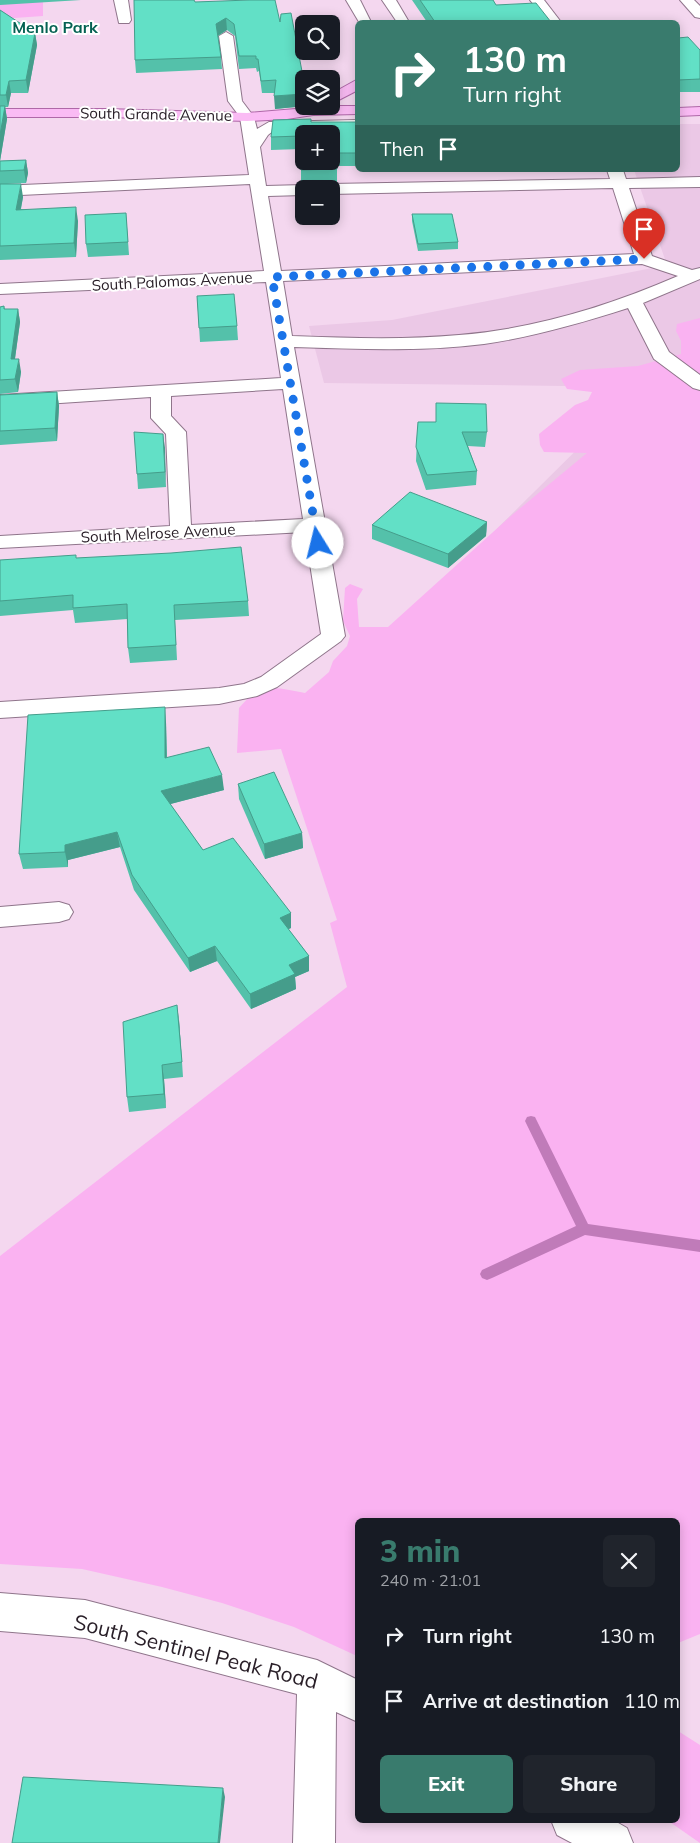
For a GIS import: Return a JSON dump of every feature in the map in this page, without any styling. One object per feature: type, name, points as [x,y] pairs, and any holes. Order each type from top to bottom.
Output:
[{"type":"main road","points":[[340,94],[353,86]]},
{"type":"main road","points":[[353,86],[347,94],[348,99],[355,104]]},
{"type":"main road","name":"South Grande Avenue","points":[[340,109],[355,110]]},
{"type":"main road","points":[[680,112],[700,111]]},
{"type":"main road","name":"South Grande Avenue","points":[[0,113],[247,116],[295,113]]},
{"type":"street","points":[[121,0],[124,20]]},
{"type":"street","points":[[353,0],[365,20]]},
{"type":"street","points":[[389,0],[402,20]]},
{"type":"street","points":[[537,0],[554,20]]},
{"type":"street","points":[[688,0],[700,14]]},
{"type":"street","points":[[0,710],[219,696],[249,692],[269,682],[333,636],[272,277],[247,116],[235,100],[226,36]]},
{"type":"street","points":[[252,147],[262,132],[269,126],[355,124]]},
{"type":"street","points":[[617,177],[644,259],[697,274]]},
{"type":"street","points":[[340,189],[487,185],[617,177],[700,182]]},
{"type":"street","points":[[0,191],[258,185],[295,189]]},
{"type":"street","name":"South Palomas Avenue","points":[[0,289],[644,259]]},
{"type":"street","points":[[283,341],[389,344],[484,338],[542,328],[633,300],[697,274]]},
{"type":"street","points":[[633,300],[661,355],[700,384]]},
{"type":"street","points":[[0,401],[291,384]]},
{"type":"street","points":[[161,391],[161,418],[176,432],[181,532]]},
{"type":"street","name":"South Melrose Avenue","points":[[0,542],[315,525]]},
{"type":"street","points":[[0,917],[59,912]]},
{"type":"street","name":"South Sentinel Peak Road","points":[[0,1612],[85,1620],[317,1680],[355,1700]]},
{"type":"street","points":[[314,1843],[317,1680]]},
{"type":"street","points":[[577,1823],[612,1843]]},
{"type":"shaded area","points":[[0,0],[43,0],[43,16],[0,19]]},
{"type":"shaded area","points":[[680,124],[700,124],[700,592],[424,601],[640,387],[324,383],[309,326],[392,320],[667,265],[635,172],[680,172]]},
{"type":"shaded area","points":[[700,318],[700,1634],[680,1642],[680,1518],[355,1518],[355,1655],[294,1627],[222,1603],[162,1587],[82,1569],[0,1564],[0,1256],[347,987],[330,923],[337,920],[281,749],[237,753],[239,708],[254,693],[266,688],[279,688],[305,693],[329,672],[333,661],[347,646],[350,636],[343,621],[345,588],[350,584],[363,589],[357,599],[359,627],[388,627],[512,515],[587,453],[544,452],[540,445],[539,434],[575,405],[588,400],[592,392],[567,389],[561,379],[580,370],[638,366],[681,354],[681,341],[676,331],[677,324]]},
{"type":"shaded area","points":[[680,1732],[700,1745],[700,1843],[671,1823],[680,1823]]},
{"type":"building","points":[[134,0],[194,0],[195,2],[275,0],[280,22],[281,14],[291,13],[295,34],[295,60],[300,60],[302,70],[295,70],[295,95],[274,96],[276,80],[261,81],[256,56],[239,56],[234,24],[226,18],[216,24],[221,57],[135,60]]},
{"type":"building","points":[[420,0],[493,0],[496,5],[536,3],[549,20],[434,20]]},
{"type":"building","points":[[0,10],[35,33],[26,80],[9,81],[6,95],[0,95]]},
{"type":"building","points":[[688,37],[700,50],[700,79],[680,80],[680,38]]},
{"type":"building","points":[[0,106],[5,106],[0,135]]},
{"type":"building","points":[[311,119],[311,122],[355,122],[355,153],[340,153],[340,125],[295,125],[295,136],[271,137],[273,120]]},
{"type":"building","points":[[26,160],[24,170],[0,171],[0,161]]},
{"type":"building","points":[[0,184],[21,184],[16,210],[76,207],[74,243],[0,246]]},
{"type":"building","points":[[126,213],[128,242],[86,244],[85,215]]},
{"type":"building","points":[[412,214],[452,214],[458,242],[418,244]]},
{"type":"building","points":[[234,294],[237,326],[199,328],[197,296]]},
{"type":"building","points":[[4,306],[4,309],[18,309],[11,359],[19,359],[15,379],[0,380],[0,307]]},
{"type":"building","points":[[57,392],[55,428],[0,431],[0,395]]},
{"type":"building","points":[[436,403],[486,404],[487,432],[462,432],[477,471],[427,475],[416,447],[418,422],[436,422]]},
{"type":"building","points":[[134,432],[163,434],[165,472],[137,474]]},
{"type":"building","points":[[410,492],[487,522],[448,554],[372,525]]},
{"type":"building","points":[[241,547],[248,601],[174,605],[176,645],[128,648],[127,604],[73,608],[73,595],[0,601],[0,560],[76,555],[76,558],[171,553]]},
{"type":"building","points":[[165,707],[165,758],[209,747],[222,775],[161,791],[203,850],[233,838],[291,913],[280,918],[309,956],[289,965],[295,974],[250,994],[215,946],[188,958],[132,875],[117,832],[65,845],[65,852],[19,854],[28,715]]},
{"type":"building","points":[[274,772],[302,833],[264,844],[238,784]]},
{"type":"building","points":[[177,1005],[182,1062],[162,1065],[164,1094],[127,1097],[123,1022]]},
{"type":"building","points":[[23,1777],[223,1788],[218,1843],[12,1843]]},
{"type":"waterway","points":[[531,1121],[584,1229]]},
{"type":"waterway","points":[[487,1274],[584,1229]]},
{"type":"waterway","points":[[584,1229],[700,1246]]},
{"type":"district","name":"Menlo Park","points":[[55,27]]},
{"type":"route","points":[[318,543],[272,277],[644,259]]}]
